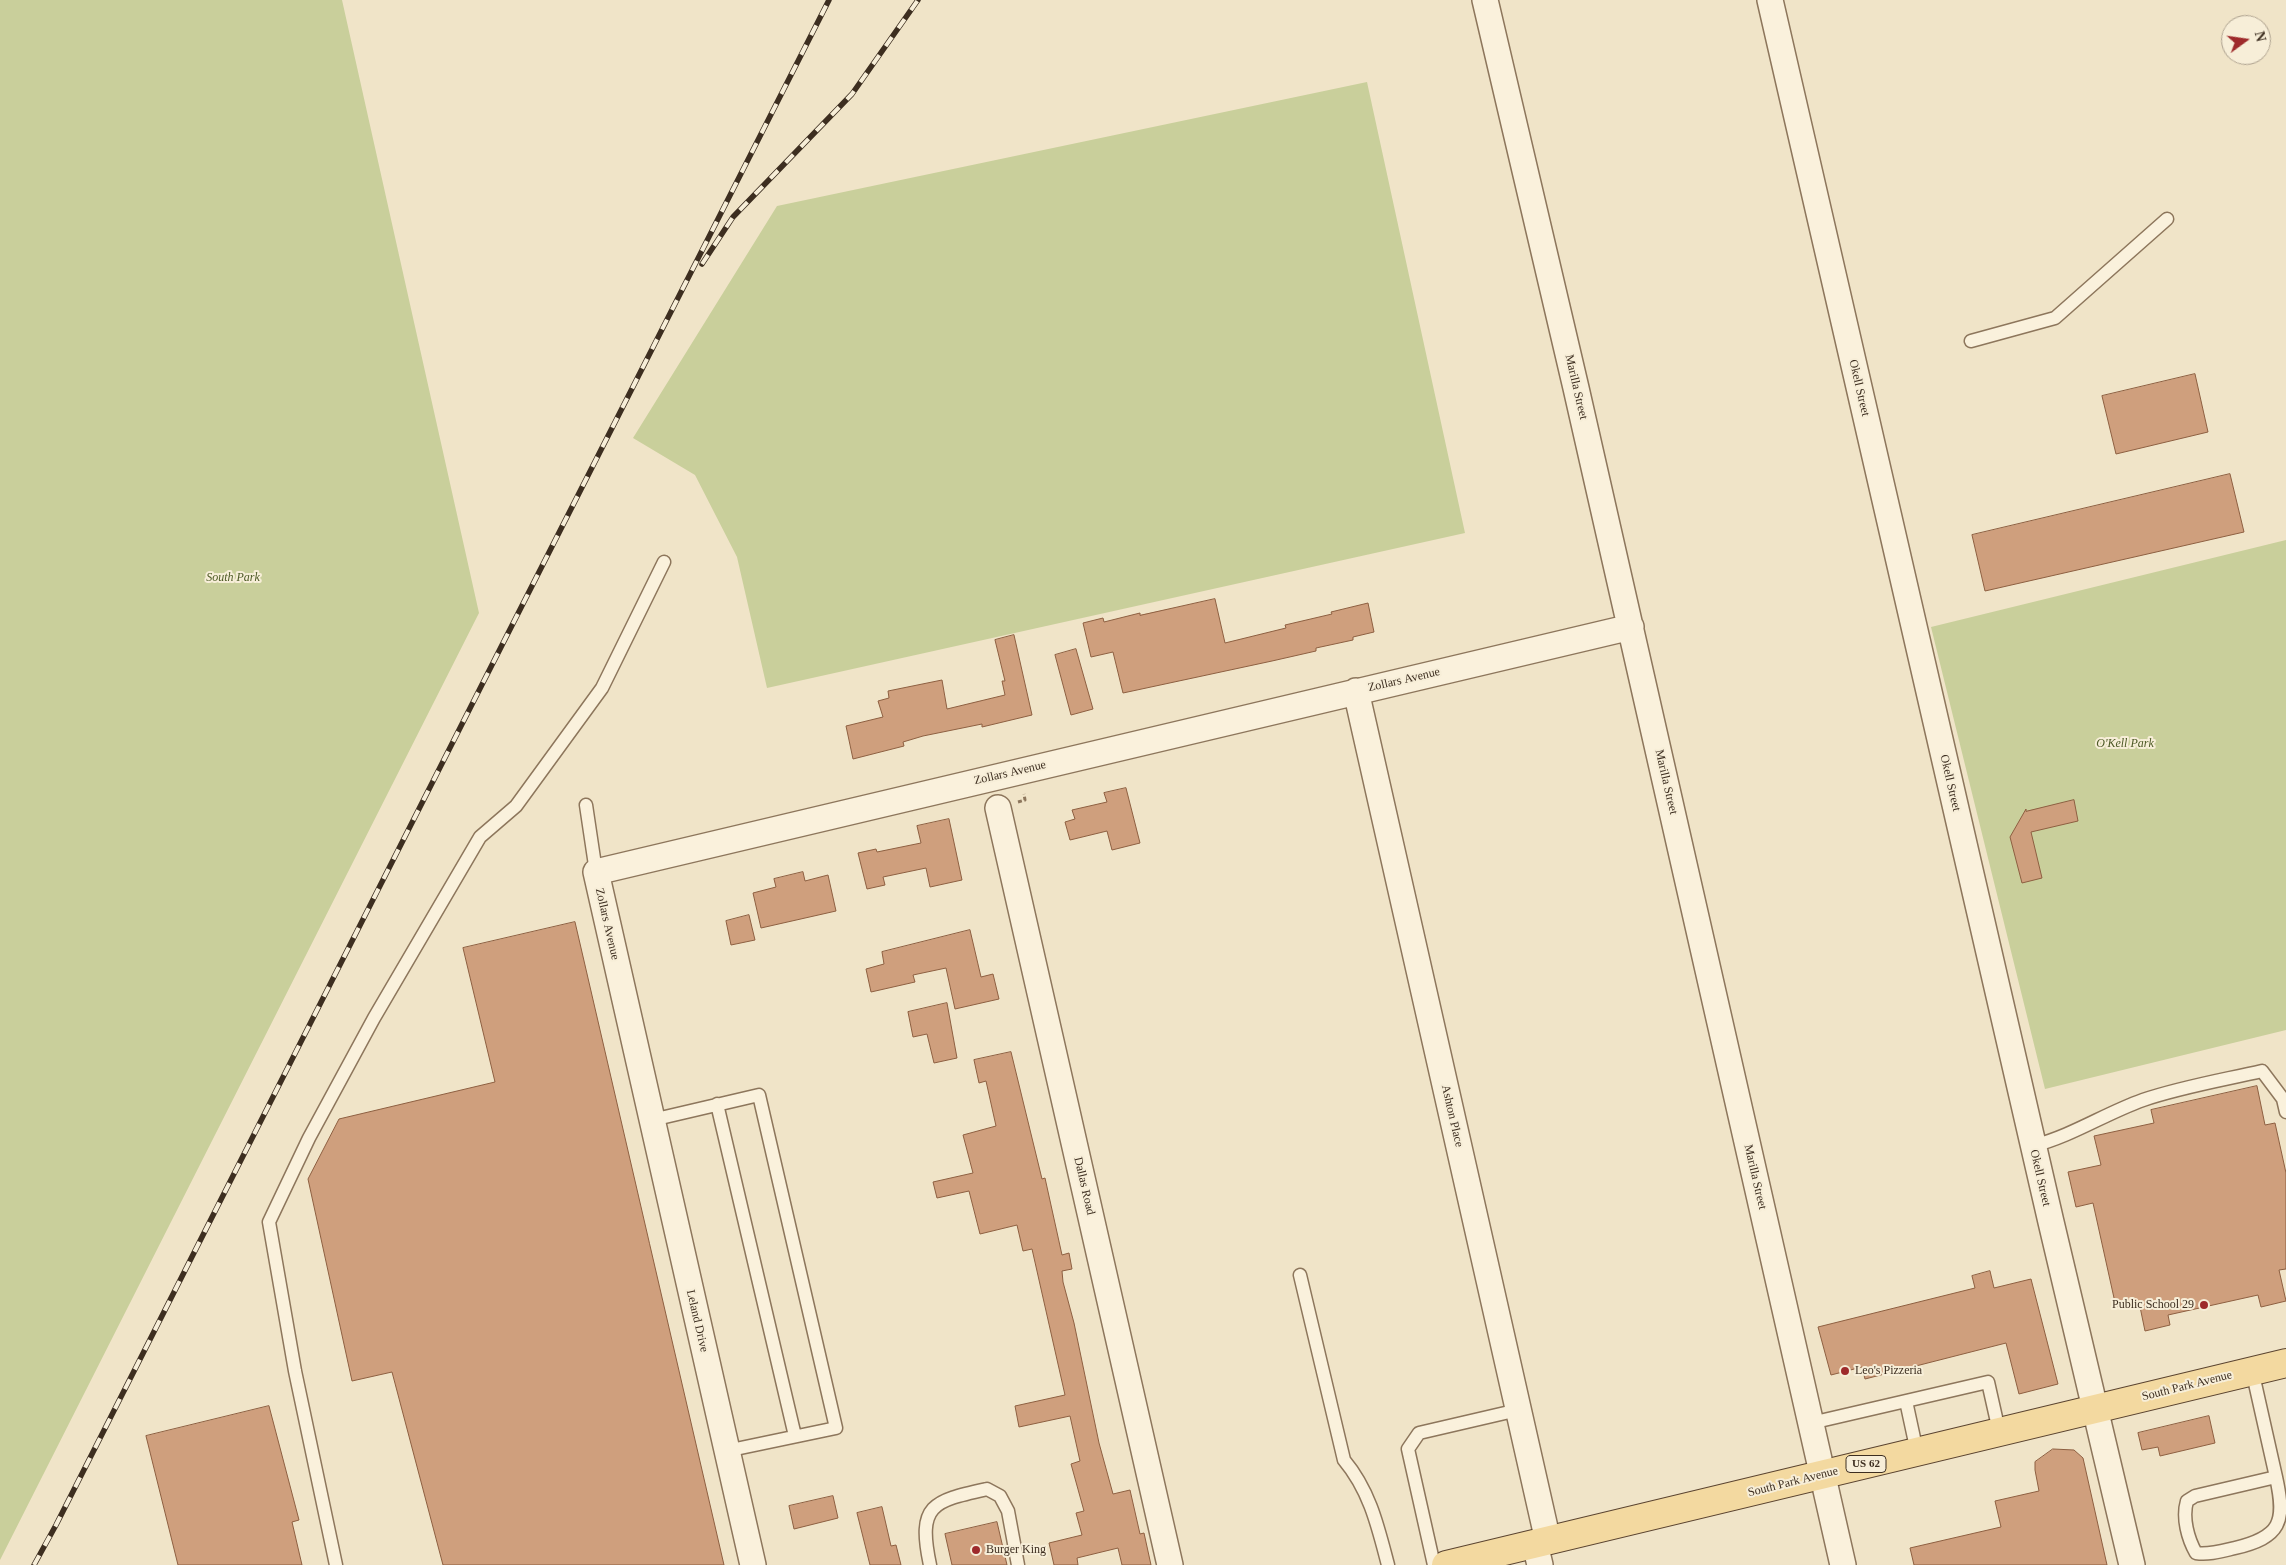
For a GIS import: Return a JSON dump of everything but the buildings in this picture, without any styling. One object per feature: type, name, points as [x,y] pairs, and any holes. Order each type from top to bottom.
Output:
[{"type":"main road","name":"South Park Avenue","points":[[1446,1565],[1541,1550],[1823,1475],[2286,1363]]},
{"type":"street","name":"Marilla Street","points":[[1485,0],[1631,627],[1843,1565]]},
{"type":"street","name":"Okell Street","points":[[1770,0],[2132,1565]]},
{"type":"street","name":"Zollars Avenue","points":[[642,1078],[596,872],[1631,627]]},
{"type":"street","name":"Ashton Place","points":[[1356,691],[1518,1410],[1541,1550]]},
{"type":"street","name":"Dallas Road","points":[[998,808],[1170,1565]]},
{"type":"street","name":"Leland Drive","points":[[642,1078],[753,1565]]},
{"type":"lane","points":[[1971,341],[2055,318],[2167,219]]},
{"type":"lane","points":[[336,1565],[295,1371],[269,1222],[309,1138],[374,1018],[480,837],[516,806],[602,688],[664,562]]},
{"type":"lane","points":[[586,805],[596,872]]},
{"type":"lane","points":[[2034,1146],[2068,1135],[2112,1112],[2145,1100],[2262,1071],[2283,1099],[2286,1112]]},
{"type":"lane","points":[[652,1120],[759,1095],[836,1428],[726,1451]]},
{"type":"lane","points":[[717,1104],[794,1436]]},
{"type":"lane","points":[[1300,1275],[1344,1460],[1358,1477],[1375,1513],[1388,1565]]},
{"type":"lane","points":[[2252,1370],[2276,1477],[2281,1512],[2277,1527],[2255,1543],[2206,1554],[2196,1553],[2191,1544],[2184,1512],[2187,1501],[2195,1496],[2276,1477]]},
{"type":"lane","points":[[1811,1423],[1988,1382],[1999,1431]]},
{"type":"lane","points":[[1906,1401],[1917,1452]]},
{"type":"lane","points":[[1434,1565],[1408,1449],[1419,1433],[1518,1410]]},
{"type":"lane","points":[[930,1565],[925,1522],[934,1506],[952,1497],[987,1489],[1000,1496],[1008,1511],[1018,1565]]},
{"type":"green space","name":"South Park","points":[[0,0],[342,0],[479,613],[0,1560]]},
{"type":"green space","points":[[1367,82],[1465,533],[767,688],[737,557],[695,475],[633,438],[777,206]]},
{"type":"green space","name":"O'Kell Park","points":[[2286,540],[2286,1030],[2045,1089],[1931,627]]},
{"type":"railway","points":[[34,1565],[829,0]]},
{"type":"railway","points":[[702,264],[733,217],[852,94],[918,0]]},
{"type":"place","name":"Public School 29","points":[[2204,1305]]},
{"type":"place","name":"Leo's Pizzeria","points":[[1845,1371]]},
{"type":"place","name":"Burger King","points":[[976,1550]]}]
